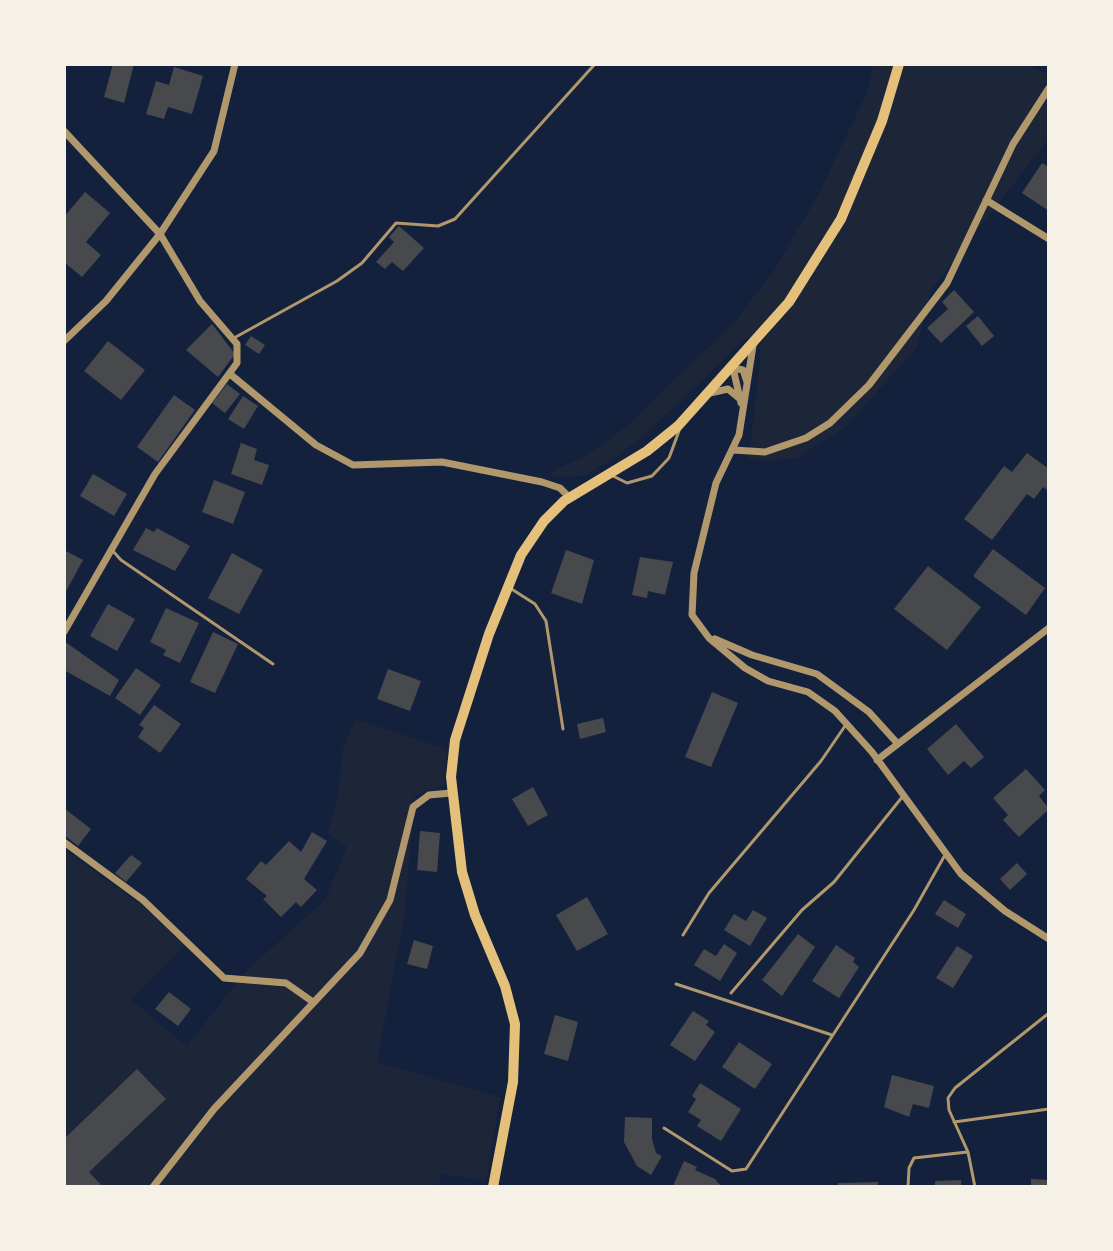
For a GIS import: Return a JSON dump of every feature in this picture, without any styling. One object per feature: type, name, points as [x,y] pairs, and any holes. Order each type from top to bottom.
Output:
[{"type":"main road","points":[[493,1187],[513,1082],[515,1024],[505,986],[467,890],[451,793],[455,740],[507,586],[532,537],[570,498],[647,451],[685,419],[789,302],[841,219],[882,121],[899,64]]},
{"type":"street","points":[[64,341],[106,301],[160,234],[214,151],[235,64]]},
{"type":"street","points":[[734,450],[760,453],[794,444],[824,428],[858,397],[945,287],[1017,137],[1049,88]]},
{"type":"street","points":[[64,131],[160,234],[200,301],[233,339],[239,357],[230,374],[166,458],[109,548],[64,632]]},
{"type":"street","points":[[986,200],[1049,239]]},
{"type":"street","points":[[754,344],[734,450],[716,483],[694,573],[690,607],[698,625],[745,668],[768,681],[817,697],[847,723],[945,855],[981,892],[1049,939]]},
{"type":"street","points":[[741,415],[733,368],[743,370],[747,392]]},
{"type":"street","points":[[230,374],[316,445],[353,465],[442,462],[542,482],[560,488],[570,498]]},
{"type":"street","points":[[710,393],[730,390],[741,403]]},
{"type":"street","points":[[698,625],[728,646],[817,674],[869,712],[898,744]]},
{"type":"street","points":[[877,760],[1048,631]]},
{"type":"street","points":[[153,1187],[214,1109],[360,953],[377,928],[396,882],[413,807],[429,795],[451,793]]},
{"type":"street","points":[[64,842],[158,913],[224,978],[286,983],[313,1002]]},
{"type":"lane","points":[[233,339],[337,281],[362,263],[396,223],[438,226],[455,219],[595,64]]},
{"type":"lane","points":[[611,472],[623,482],[652,476],[672,453],[685,419]]},
{"type":"lane","points":[[109,548],[121,560],[273,664]]},
{"type":"lane","points":[[507,586],[529,598],[546,621],[563,729]]},
{"type":"lane","points":[[683,935],[709,893],[821,761],[847,723]]},
{"type":"lane","points":[[731,993],[802,910],[834,882],[903,796]]},
{"type":"lane","points":[[664,1128],[732,1171],[744,1171],[914,910],[945,855]]},
{"type":"lane","points":[[676,984],[833,1035]]},
{"type":"lane","points":[[975,1187],[968,1152],[947,1103],[953,1090],[1049,1013]]},
{"type":"lane","points":[[954,1122],[1049,1109]]},
{"type":"lane","points":[[908,1187],[909,1168],[914,1158],[968,1152]]},
{"type":"shaded area","points":[[874,64],[1024,64],[1049,74],[1049,138],[931,290],[917,347],[846,427],[796,458],[764,461],[749,459],[761,351],[747,337],[641,438],[614,458],[584,476],[551,477],[554,470],[584,457],[622,430],[734,323],[774,270],[818,195],[867,92]]},
{"type":"shaded area","points":[[355,719],[447,749],[444,785],[415,796],[404,918],[377,1062],[500,1097],[486,1181],[442,1174],[437,1187],[64,1187],[64,849],[147,910],[185,946],[131,1000],[187,1046],[245,972],[325,900],[347,847],[327,833],[336,807],[343,748]]},
{"type":"building","points":[[113,64],[134,64],[124,103],[104,97]]},
{"type":"building","points":[[174,67],[203,76],[192,114],[168,107],[164,119],[146,114],[156,81],[169,85]]},
{"type":"building","points":[[1042,163],[1049,167],[1049,211],[1022,193]]},
{"type":"building","points":[[85,192],[110,213],[86,242],[101,255],[82,277],[64,262],[64,217]]},
{"type":"building","points":[[399,226],[424,248],[403,271],[392,262],[385,269],[376,262],[394,242],[389,237]]},
{"type":"building","points":[[954,290],[974,312],[941,343],[927,328],[948,309],[942,302]]},
{"type":"building","points":[[978,316],[994,336],[982,346],[966,326]]},
{"type":"building","points":[[212,324],[235,354],[218,377],[186,350]]},
{"type":"building","points":[[251,336],[265,345],[259,354],[245,345]]},
{"type":"building","points":[[108,341],[145,370],[121,400],[84,371]]},
{"type":"building","points":[[227,384],[240,394],[225,413],[212,403]]},
{"type":"building","points":[[174,395],[195,410],[158,462],[137,447]]},
{"type":"building","points":[[243,396],[258,406],[244,429],[228,419]]},
{"type":"building","points":[[241,443],[257,449],[254,460],[269,465],[262,485],[231,474]]},
{"type":"building","points":[[1027,453],[1049,469],[1049,491],[1043,487],[1034,499],[1027,494],[992,540],[964,519],[1004,466],[1012,472]]},
{"type":"building","points":[[93,474],[127,494],[114,516],[80,496]]},
{"type":"building","points":[[214,480],[245,492],[233,524],[202,512]]},
{"type":"building","points":[[146,528],[154,532],[157,528],[190,546],[175,571],[133,550]]},
{"type":"building","points":[[993,549],[1045,588],[1026,615],[973,576]]},
{"type":"building","points":[[64,550],[83,560],[64,595]]},
{"type":"building","points":[[566,550],[594,560],[582,604],[551,593]]},
{"type":"building","points":[[232,553],[263,570],[239,614],[208,598]]},
{"type":"building","points":[[640,557],[673,562],[665,595],[648,591],[647,598],[632,595]]},
{"type":"building","points":[[928,566],[981,607],[947,650],[894,609]]},
{"type":"building","points":[[108,604],[135,619],[117,651],[90,636]]},
{"type":"building","points":[[166,608],[199,623],[180,663],[163,655],[166,650],[150,642]]},
{"type":"building","points":[[213,632],[238,644],[215,693],[190,682]]},
{"type":"building","points":[[64,641],[119,680],[110,696],[64,670]]},
{"type":"building","points":[[136,668],[161,685],[140,715],[115,698]]},
{"type":"building","points":[[388,669],[421,681],[410,711],[377,699]]},
{"type":"building","points":[[712,692],[738,703],[711,767],[685,757]]},
{"type":"building","points":[[154,705],[181,724],[160,753],[138,737],[144,728],[139,725]]},
{"type":"building","points":[[603,718],[606,732],[580,739],[577,724]]},
{"type":"building","points":[[956,724],[984,757],[971,768],[964,761],[948,775],[927,749]]},
{"type":"building","points":[[1026,769],[1045,790],[1039,796],[1049,809],[1019,837],[1003,820],[1008,815],[993,798]]},
{"type":"building","points":[[533,787],[548,815],[528,826],[512,799]]},
{"type":"building","points":[[64,808],[91,829],[78,846],[64,835]]},
{"type":"building","points":[[420,831],[440,833],[437,872],[417,870]]},
{"type":"building","points":[[312,832],[327,841],[304,879],[317,890],[301,907],[296,902],[281,917],[263,899],[267,896],[246,879],[261,861],[266,865],[289,841],[301,852]]},
{"type":"building","points":[[131,855],[142,863],[126,882],[115,873]]},
{"type":"building","points":[[1017,863],[1027,874],[1010,890],[1000,879]]},
{"type":"building","points":[[587,897],[608,934],[577,951],[556,915]]},
{"type":"building","points":[[944,900],[966,914],[958,928],[935,914]]},
{"type":"building","points":[[753,910],[767,918],[750,946],[724,930],[734,914],[746,921]]},
{"type":"building","points":[[798,934],[815,947],[782,996],[762,980]]},
{"type":"building","points":[[414,940],[433,946],[427,969],[407,964]]},
{"type":"building","points":[[724,944],[737,953],[720,981],[694,965],[704,949],[716,956]]},
{"type":"building","points":[[836,945],[855,958],[853,962],[859,967],[839,998],[812,981]]},
{"type":"building","points":[[957,946],[973,956],[953,988],[936,978]]},
{"type":"building","points":[[169,992],[191,1009],[178,1026],[155,1009]]},
{"type":"building","points":[[693,1011],[709,1021],[706,1025],[715,1032],[695,1061],[670,1045]]},
{"type":"building","points":[[555,1015],[578,1022],[568,1061],[544,1054]]},
{"type":"building","points":[[739,1042],[772,1064],[755,1089],[722,1067]]},
{"type":"building","points":[[137,1069],[166,1099],[89,1172],[103,1187],[64,1187],[64,1139]]},
{"type":"building","points":[[892,1075],[934,1086],[929,1108],[913,1104],[909,1117],[884,1107]]},
{"type":"building","points":[[700,1083],[741,1109],[721,1141],[697,1126],[701,1120],[688,1112],[696,1099],[692,1096]]},
{"type":"building","points":[[625,1117],[652,1118],[652,1139],[656,1153],[662,1156],[651,1175],[637,1166],[624,1142]]},
{"type":"building","points":[[684,1161],[715,1179],[722,1187],[673,1186]]},
{"type":"building","points":[[1031,1179],[1049,1180],[1049,1187],[1031,1187]]},
{"type":"building","points":[[961,1180],[961,1187],[935,1187],[935,1181]]},
{"type":"building","points":[[878,1182],[878,1187],[838,1187],[838,1183]]}]
